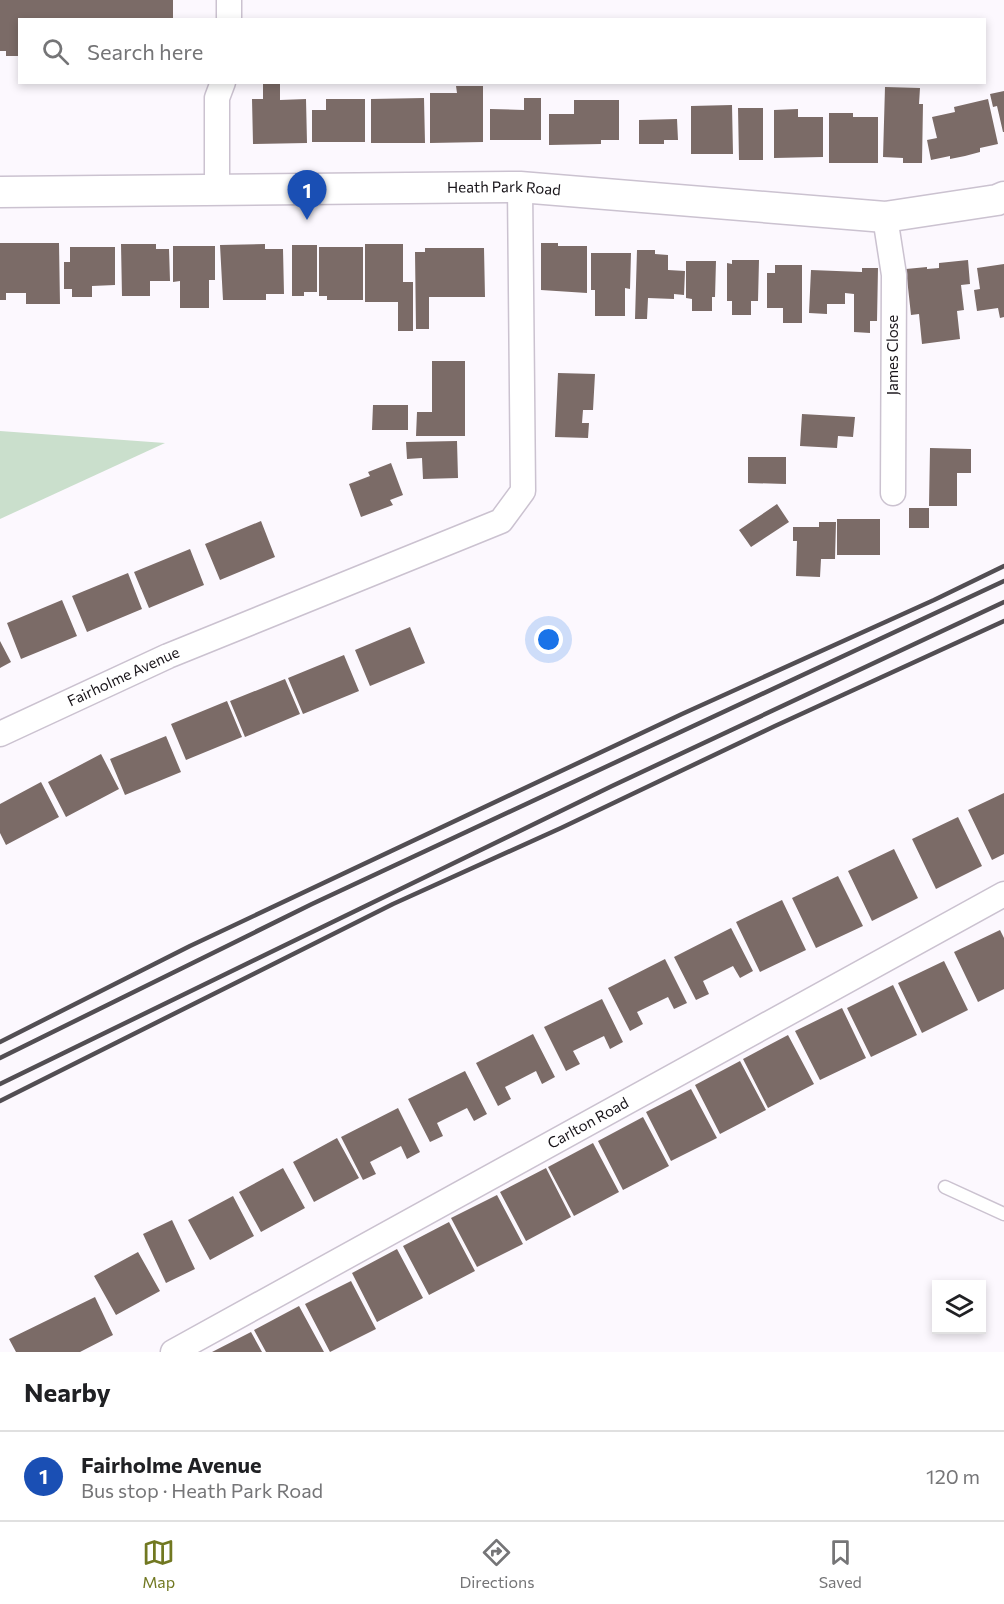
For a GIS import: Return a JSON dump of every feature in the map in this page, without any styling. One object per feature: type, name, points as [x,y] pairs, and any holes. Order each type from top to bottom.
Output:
[{"type":"street","points":[[229,0],[230,18]]},
{"type":"street","points":[[217,191],[217,98],[222,84]]},
{"type":"street","name":"Heath Park Road","points":[[0,192],[520,187],[885,217],[1004,197]]},
{"type":"street","name":"Fairholme Avenue","points":[[0,734],[168,656],[501,521],[523,491],[520,187]]},
{"type":"street","name":"James Close","points":[[885,217],[894,275],[893,493]]},
{"type":"street","name":"Carlton Road","points":[[173,1352],[1004,894]]},
{"type":"lane","points":[[945,1187],[1004,1214]]},
{"type":"green space","points":[[0,431],[165,443],[0,519]]},
{"type":"building","points":[[0,0],[173,0],[173,18],[18,18],[18,56],[6,56],[6,51],[0,51]]},
{"type":"building","points":[[263,84],[280,84],[280,100],[306,99],[307,143],[253,144],[252,99],[263,99]]},
{"type":"building","points":[[456,86],[483,86],[483,142],[430,143],[430,93],[457,93]]},
{"type":"building","points":[[885,87],[920,88],[919,104],[923,104],[922,163],[903,163],[903,158],[883,157]]},
{"type":"building","points":[[1004,91],[1003,132],[997,106],[993,107],[990,94]]},
{"type":"building","points":[[424,98],[425,143],[371,143],[371,99]]},
{"type":"building","points":[[524,98],[541,98],[541,140],[490,140],[490,109],[524,110]]},
{"type":"building","points":[[326,99],[365,99],[365,142],[312,142],[312,110],[326,110]]},
{"type":"building","points":[[988,99],[998,144],[980,148],[980,152],[965,156],[931,160],[927,140],[937,138],[932,117],[955,112],[954,107]]},
{"type":"building","points":[[574,100],[619,100],[619,140],[601,140],[601,144],[549,145],[549,114],[574,114]]},
{"type":"building","points":[[732,105],[733,154],[691,154],[691,106]]},
{"type":"building","points":[[738,108],[763,108],[763,160],[739,160]]},
{"type":"building","points":[[798,109],[798,117],[823,117],[823,157],[774,158],[774,110]]},
{"type":"building","points":[[829,113],[853,113],[853,117],[878,117],[878,163],[829,163]]},
{"type":"building","points":[[677,119],[678,140],[664,140],[664,144],[639,144],[639,120]]},
{"type":"building","points":[[0,243],[59,243],[60,304],[26,304],[26,293],[6,293],[6,300],[0,300]]},
{"type":"building","points":[[541,243],[558,243],[558,246],[587,246],[587,293],[541,290]]},
{"type":"building","points":[[121,244],[156,244],[156,249],[169,249],[170,281],[150,281],[150,296],[122,296]]},
{"type":"building","points":[[265,244],[265,249],[283,249],[284,294],[266,294],[266,300],[223,300],[220,245]]},
{"type":"building","points":[[365,244],[403,244],[403,282],[413,282],[413,331],[398,331],[398,302],[365,302]]},
{"type":"building","points":[[292,245],[317,245],[317,292],[304,292],[304,296],[292,296]]},
{"type":"building","points":[[173,246],[215,246],[215,280],[209,280],[209,308],[180,308],[180,281],[173,282]]},
{"type":"building","points":[[70,247],[115,247],[115,285],[92,286],[92,297],[72,297],[72,289],[64,289],[64,262],[70,262]]},
{"type":"building","points":[[319,247],[363,247],[363,300],[327,300],[327,296],[319,296]]},
{"type":"building","points":[[425,248],[484,248],[485,297],[429,297],[429,329],[416,329],[415,252],[425,252]]},
{"type":"building","points":[[637,250],[655,250],[655,254],[668,255],[668,270],[685,271],[684,295],[674,294],[674,299],[648,298],[647,319],[635,319]]},
{"type":"building","points":[[591,253],[631,253],[630,289],[625,288],[625,316],[595,316],[595,290],[591,290]]},
{"type":"building","points":[[732,260],[759,260],[758,301],[751,301],[751,315],[732,315],[732,301],[727,301],[727,263],[732,264]]},
{"type":"building","points":[[968,260],[970,284],[961,285],[964,310],[957,311],[960,339],[922,344],[919,314],[911,315],[906,269],[939,268],[939,263]]},
{"type":"building","points":[[686,261],[716,261],[715,297],[712,297],[712,311],[692,311],[692,299],[686,298]]},
{"type":"building","points":[[1004,264],[1004,317],[1000,318],[998,308],[977,311],[974,290],[980,289],[977,268]]},
{"type":"building","points":[[775,265],[802,265],[802,323],[783,323],[783,308],[767,308],[767,273],[775,273]]},
{"type":"building","points":[[862,268],[878,268],[877,321],[870,321],[870,333],[854,332],[854,294],[845,293],[845,304],[827,304],[827,314],[809,313],[811,270],[862,272]]},
{"type":"building","points":[[432,361],[465,361],[465,436],[416,436],[417,412],[432,412]]},
{"type":"building","points":[[558,373],[595,374],[593,410],[583,410],[582,423],[589,423],[588,438],[555,437]]},
{"type":"building","points":[[373,405],[408,405],[408,430],[372,430]]},
{"type":"building","points":[[802,414],[855,417],[853,437],[838,436],[837,448],[800,446]]},
{"type":"building","points":[[457,441],[458,478],[423,479],[422,458],[407,459],[406,442]]},
{"type":"building","points":[[930,448],[971,449],[971,473],[957,473],[957,506],[929,506]]},
{"type":"building","points":[[748,457],[786,457],[786,484],[748,483]]},
{"type":"building","points":[[391,463],[403,495],[390,500],[393,505],[361,517],[349,484],[370,476],[368,472]]},
{"type":"building","points":[[777,504],[789,522],[751,547],[739,530]]},
{"type":"building","points":[[909,508],[929,508],[929,528],[909,528]]},
{"type":"building","points":[[837,519],[880,519],[880,555],[837,555]]},
{"type":"building","points":[[261,521],[275,557],[220,580],[205,544]]},
{"type":"building","points":[[819,522],[836,522],[835,559],[821,559],[820,577],[796,576],[797,541],[793,541],[793,527],[819,527]]},
{"type":"building","points":[[190,549],[204,585],[149,608],[134,572]]},
{"type":"building","points":[[128,573],[142,609],[87,632],[72,596]]},
{"type":"building","points":[[62,600],[77,636],[21,659],[7,623]]},
{"type":"building","points":[[410,627],[425,663],[370,686],[355,650]]},
{"type":"building","points":[[0,641],[11,662],[0,668]]},
{"type":"building","points":[[344,655],[359,691],[303,714],[288,678]]},
{"type":"building","points":[[285,679],[300,714],[245,737],[230,701]]},
{"type":"building","points":[[227,701],[242,737],[186,760],[171,724]]},
{"type":"building","points":[[166,736],[181,772],[125,795],[110,759]]},
{"type":"building","points":[[101,754],[119,789],[66,817],[48,782]]},
{"type":"building","points":[[41,782],[59,817],[6,845],[0,833],[0,804]]},
{"type":"building","points":[[1004,793],[1004,854],[992,860],[968,810]]},
{"type":"building","points":[[958,817],[982,866],[936,889],[912,839]]},
{"type":"building","points":[[894,849],[918,898],[872,921],[848,871]]},
{"type":"building","points":[[838,876],[863,926],[816,948],[792,898]]},
{"type":"building","points":[[782,900],[806,950],[760,972],[736,922]]},
{"type":"building","points":[[731,928],[753,971],[740,978],[733,966],[703,981],[709,994],[696,1000],[674,957]]},
{"type":"building","points":[[1000,930],[1004,938],[1004,989],[978,1002],[954,952]]},
{"type":"building","points":[[665,959],[687,1003],[674,1009],[668,997],[637,1012],[643,1024],[630,1031],[608,988]]},
{"type":"building","points":[[944,961],[968,1010],[922,1033],[898,983]]},
{"type":"building","points":[[893,985],[917,1035],[871,1057],[847,1008]]},
{"type":"building","points":[[602,999],[623,1042],[610,1049],[604,1036],[573,1051],[580,1064],[566,1071],[544,1027]]},
{"type":"building","points":[[842,1008],[866,1058],[820,1080],[795,1031]]},
{"type":"building","points":[[533,1034],[555,1077],[542,1084],[536,1071],[505,1087],[511,1099],[498,1106],[476,1063]]},
{"type":"building","points":[[788,1035],[814,1084],[768,1108],[743,1059]]},
{"type":"building","points":[[740,1061],[766,1110],[720,1134],[695,1085]]},
{"type":"building","points":[[465,1071],[487,1114],[474,1121],[467,1108],[437,1123],[443,1136],[430,1142],[408,1099]]},
{"type":"building","points":[[691,1089],[717,1138],[671,1161],[646,1112]]},
{"type":"building","points":[[398,1108],[420,1152],[407,1159],[401,1146],[370,1162],[376,1174],[363,1180],[341,1137]]},
{"type":"building","points":[[643,1117],[669,1166],[623,1190],[598,1141]]},
{"type":"building","points":[[337,1138],[359,1178],[314,1202],[293,1162]]},
{"type":"building","points":[[593,1143],[619,1192],[574,1216],[548,1167]]},
{"type":"building","points":[[283,1168],[305,1208],[261,1232],[239,1192]]},
{"type":"building","points":[[546,1168],[571,1217],[526,1241],[500,1192]]},
{"type":"building","points":[[497,1195],[523,1244],[477,1267],[451,1218]]},
{"type":"building","points":[[233,1196],[254,1236],[210,1260],[188,1220]]},
{"type":"building","points":[[172,1220],[195,1269],[166,1283],[143,1234]]},
{"type":"building","points":[[449,1222],[475,1271],[429,1295],[403,1246]]},
{"type":"building","points":[[397,1249],[423,1298],[377,1322],[352,1273]]},
{"type":"building","points":[[138,1252],[160,1291],[116,1315],[94,1276]]},
{"type":"building","points":[[351,1281],[376,1329],[330,1352],[305,1304]]},
{"type":"building","points":[[95,1297],[113,1335],[80,1352],[16,1352],[9,1339]]},
{"type":"building","points":[[299,1306],[324,1352],[266,1352],[254,1330]]},
{"type":"building","points":[[251,1332],[262,1352],[212,1352]]},
{"type":"railway","points":[[0,1042],[190,946],[682,714],[1004,566]]},
{"type":"railway","points":[[0,1058],[312,904],[1004,581]]},
{"type":"railway","points":[[0,1084],[612,786],[1004,602]]},
{"type":"railway","points":[[0,1101],[393,904],[1004,621]]},
{"type":"place","name":"Fairholme Avenue","points":[[307,220]]}]
